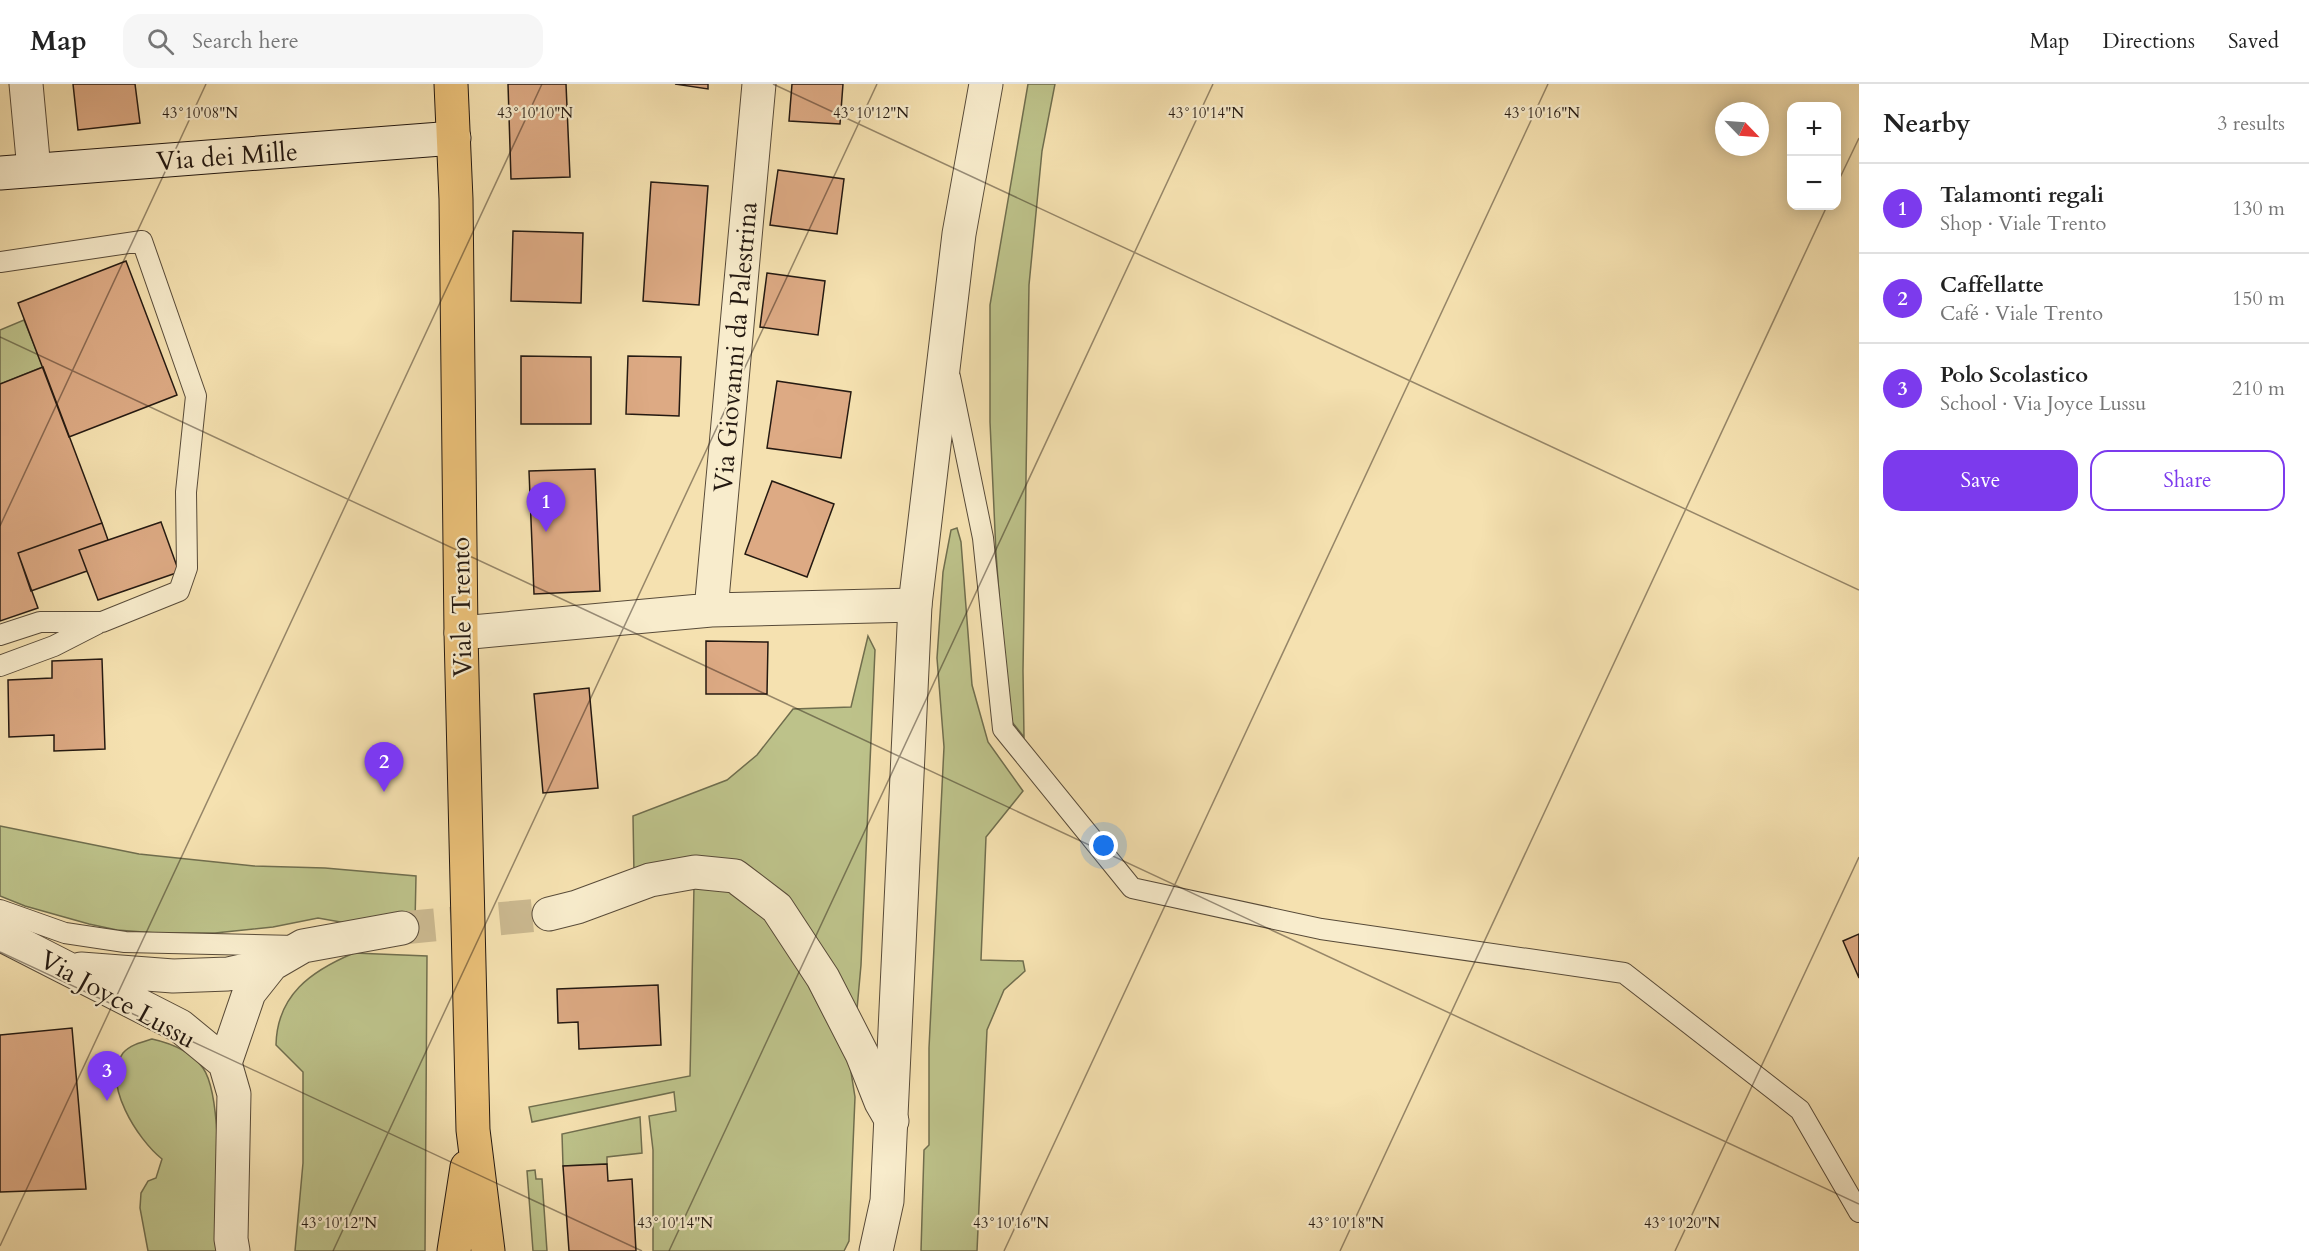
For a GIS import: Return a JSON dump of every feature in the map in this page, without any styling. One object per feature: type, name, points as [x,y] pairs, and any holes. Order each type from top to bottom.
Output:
[{"type":"main road","name":"Viale Trento","points":[[451,84],[459,362],[460,633],[473,1130],[488,1251]]},
{"type":"main road","name":"Viale Trento","points":[[454,1251],[473,1130]]},
{"type":"street","points":[[26,84],[34,170]]},
{"type":"street","name":"Via Giovanni da Palestrina","points":[[711,610],[759,84]]},
{"type":"street","points":[[876,1251],[887,1201],[892,1120],[915,605],[959,234],[986,84]]},
{"type":"street","name":"Via dei Mille","points":[[0,173],[454,138]]},
{"type":"street","points":[[460,633],[711,610],[915,605]]},
{"type":"street","points":[[549,914],[577,907],[650,880],[695,872],[735,876],[777,908],[823,978],[892,1120]]},
{"type":"street","points":[[67,968],[184,976],[228,974],[272,964],[303,946],[402,928]]},
{"type":"street","name":"Via Joyce Lussu","points":[[0,934],[180,1026],[225,1063],[234,1094],[231,1239],[233,1251]]},
{"type":"street","points":[[225,1063],[249,993],[272,964]]},
{"type":"lane","points":[[0,262],[142,241],[196,396],[186,492],[187,568],[179,591],[102,622],[54,646],[0,666]]},
{"type":"lane","points":[[945,351],[983,538],[1003,729],[1132,888],[1321,929],[1624,973],[1800,1110],[1859,1212]]},
{"type":"lane","points":[[0,635],[40,622],[102,622]]},
{"type":"lane","points":[[0,910],[65,933],[125,942],[303,946]]},
{"type":"lane","points":[[887,1201],[895,1251]]},
{"type":"green space","points":[[1028,84],[1055,84],[1042,151],[1029,285],[1024,737],[1008,717],[996,553],[990,422],[990,305]]},
{"type":"green space","points":[[24,320],[43,367],[0,384],[0,330]]},
{"type":"green space","points":[[957,528],[961,542],[972,685],[988,742],[1023,791],[986,837],[981,960],[1023,961],[1025,971],[1004,990],[987,1030],[977,1251],[921,1251],[924,1150],[929,1145],[929,1048],[944,747],[937,658],[943,572],[951,530]]},
{"type":"green space","points":[[868,636],[875,650],[857,1009],[785,897],[634,875],[633,816],[727,780],[757,755],[793,709],[851,707]]},
{"type":"green space","points":[[0,826],[139,854],[254,866],[325,868],[416,876],[415,923],[346,923],[318,918],[273,927],[215,933],[156,933],[117,930],[89,924],[25,906],[0,896]]},
{"type":"green space","points":[[694,886],[722,887],[767,915],[793,956],[850,1066],[855,1097],[849,1241],[844,1251],[653,1251],[653,1150],[649,1116],[676,1111],[674,1092],[532,1122],[529,1107],[690,1076]]},
{"type":"green space","points":[[354,953],[427,956],[425,1251],[295,1251],[303,1163],[303,1072],[276,1045],[278,1027],[283,1012],[299,987],[324,968]]},
{"type":"green space","points":[[152,1039],[173,1045],[186,1052],[203,1068],[210,1083],[217,1129],[217,1251],[148,1251],[140,1208],[141,1193],[148,1181],[156,1178],[162,1159],[133,1125],[119,1095],[116,1080],[117,1065],[123,1053],[133,1046]]},
{"type":"green space","points":[[640,1117],[642,1153],[607,1157],[607,1164],[563,1166],[562,1134]]},
{"type":"green space","points":[[535,1170],[536,1179],[542,1179],[547,1251],[533,1251],[527,1171]]},
{"type":"building","points":[[73,84],[135,84],[140,123],[78,130]]},
{"type":"building","points":[[508,84],[566,84],[570,177],[511,179]]},
{"type":"building","points":[[675,84],[708,84],[708,89]]},
{"type":"building","points":[[792,84],[843,84],[840,124],[789,121]]},
{"type":"building","points":[[778,170],[844,179],[837,234],[770,225]]},
{"type":"building","points":[[651,182],[708,186],[699,305],[643,301]]},
{"type":"building","points":[[513,231],[583,233],[581,303],[511,301]]},
{"type":"building","points":[[126,261],[177,395],[69,437],[18,303]]},
{"type":"building","points":[[767,273],[825,281],[818,335],[760,327]]},
{"type":"building","points":[[521,356],[591,357],[591,424],[521,424]]},
{"type":"building","points":[[628,356],[681,357],[679,416],[626,414]]},
{"type":"building","points":[[43,367],[102,523],[18,553],[38,608],[0,621],[0,384]]},
{"type":"building","points":[[777,381],[851,392],[841,458],[767,448]]},
{"type":"building","points":[[595,469],[600,591],[534,594],[529,471]]},
{"type":"building","points":[[772,481],[834,504],[807,577],[745,554]]},
{"type":"building","points":[[161,522],[179,572],[98,600],[79,550]]},
{"type":"building","points":[[102,523],[108,540],[79,550],[87,571],[31,591],[18,553]]},
{"type":"building","points":[[706,641],[768,642],[767,694],[706,694]]},
{"type":"building","points":[[102,659],[105,749],[54,751],[54,735],[9,737],[8,680],[52,678],[52,661]]},
{"type":"building","points":[[589,688],[598,788],[543,793],[534,694]]},
{"type":"building","points":[[1859,934],[1859,978],[1843,941]]},
{"type":"building","points":[[658,985],[661,1045],[579,1049],[578,1022],[558,1023],[557,989]]},
{"type":"building","points":[[72,1028],[86,1189],[0,1192],[0,1035]]},
{"type":"building","points":[[607,1164],[608,1181],[632,1179],[636,1251],[569,1251],[563,1166]]},
{"type":"tunnel","points":[[402,928],[549,914]]},
{"type":"place","name":"Talamonti regali","points":[[546,532]]},
{"type":"place","name":"Caffellatte","points":[[384,792]]},
{"type":"place","name":"Polo Scolastico","points":[[107,1101]]}]
